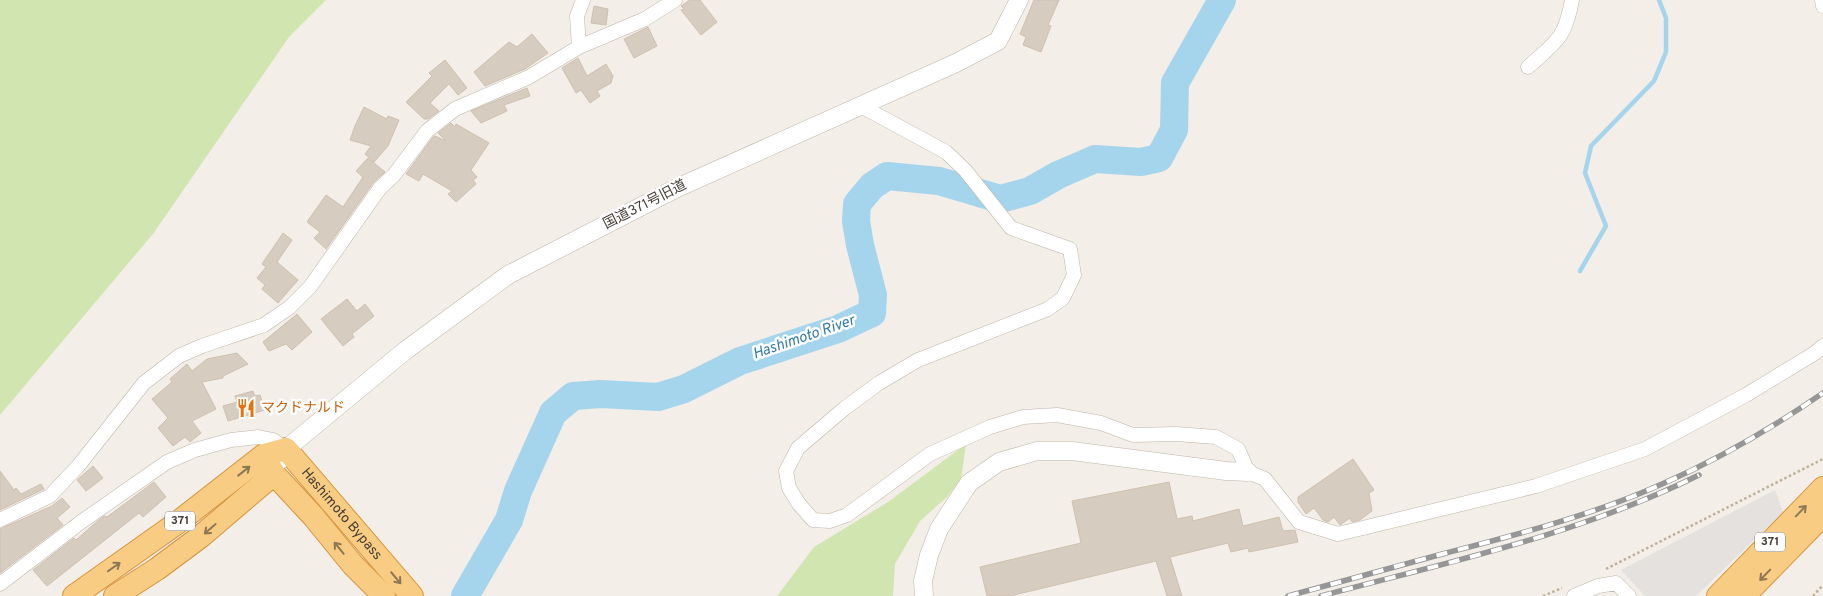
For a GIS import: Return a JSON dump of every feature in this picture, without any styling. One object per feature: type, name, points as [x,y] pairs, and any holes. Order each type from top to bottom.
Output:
[{"type":"highway","name":"371","points":[[114,596],[157,569],[200,537],[269,464],[286,449]]},
{"type":"highway","name":"Hashimoto Bypass","points":[[286,449],[412,596]]},
{"type":"highway","name":"371","points":[[74,596],[178,523],[269,464]]},
{"type":"highway","name":"Hashimoto Bypass","points":[[269,464],[353,564],[384,596]]},
{"type":"highway","name":"371","points":[[1718,596],[1823,488]]},
{"type":"highway","name":"371","points":[[1744,596],[1823,515]]},
{"type":"street","points":[[579,47],[577,16],[583,0]]},
{"type":"street","points":[[0,520],[50,496],[79,465],[144,383],[178,356],[264,325],[290,307],[310,287],[380,188],[394,175],[427,131],[455,109],[529,77],[579,47],[645,19],[675,0]]},
{"type":"street","name":"国道371号旧道","points":[[286,449],[406,350],[508,275],[677,188],[956,63],[998,41],[1019,0]]},
{"type":"street","points":[[1528,67],[1558,40],[1568,22],[1572,0]]},
{"type":"street","points":[[1822,0],[1823,6]]},
{"type":"street","points":[[861,106],[946,152],[965,170],[1011,228],[1070,249],[1074,275],[1063,298],[1048,309],[918,360],[879,383],[845,408],[798,448],[786,471],[789,488],[799,504],[813,520],[830,521],[847,515],[930,454],[990,427],[1023,417],[1057,415],[1101,423],[1133,435],[1176,434],[1216,437],[1238,450],[1248,472]]},
{"type":"street","points":[[924,596],[923,581],[929,555],[939,529],[969,483],[999,462],[1037,451],[1072,451],[1226,471],[1248,472],[1265,480],[1299,522],[1338,534],[1536,486],[1645,449],[1746,395],[1816,353],[1823,346]]},
{"type":"street","points":[[0,584],[81,522],[166,462],[195,450],[230,440],[258,437],[273,440],[286,449]]},
{"type":"street","points":[[1574,596],[1598,586],[1616,583],[1629,596]]},
{"type":"path","points":[[1598,573],[1823,459]]},
{"type":"path","points":[[1812,596],[1823,585]]},
{"type":"path","points":[[1543,596],[1562,588]]},
{"type":"green space","points":[[0,0],[326,0],[289,37],[153,234],[0,415]]},
{"type":"green space","points":[[966,444],[961,479],[947,497],[920,521],[895,564],[893,596],[777,596],[814,547],[888,502]]},
{"type":"shaded area","points":[[1775,490],[1783,512],[1696,596],[1645,596],[1621,570]]},
{"type":"building","points":[[690,0],[700,0],[717,22],[701,35],[681,10],[684,9],[681,6]]},
{"type":"building","points":[[1034,0],[1059,0],[1048,25],[1051,26],[1041,52],[1023,45],[1026,37],[1020,34]]},
{"type":"building","points":[[594,6],[608,9],[606,25],[591,23]]},
{"type":"building","points":[[648,27],[657,46],[634,58],[624,39]]},
{"type":"building","points":[[532,34],[548,53],[525,69],[485,86],[474,72],[509,42],[517,47]]},
{"type":"building","points":[[578,58],[587,76],[606,64],[613,76],[611,83],[597,91],[600,96],[590,103],[581,90],[576,93],[562,68]]},
{"type":"building","points":[[445,60],[467,88],[458,95],[449,84],[430,103],[439,111],[428,119],[424,119],[406,102],[432,76],[429,73]]},
{"type":"building","points":[[527,88],[530,96],[504,105],[507,111],[481,123],[471,111]]},
{"type":"building","points":[[364,107],[387,119],[388,116],[399,120],[388,146],[374,162],[365,154],[371,146],[350,140]]},
{"type":"building","points":[[451,123],[455,127],[456,124],[489,143],[471,170],[477,177],[473,180],[476,184],[456,202],[448,194],[452,191],[423,174],[419,181],[406,174],[433,137],[435,136],[446,141],[438,133]]},
{"type":"building","points":[[368,158],[385,172],[373,183],[326,249],[314,238],[320,232],[307,222],[326,195],[343,207],[363,177],[356,171]]},
{"type":"building","points":[[283,233],[292,240],[277,262],[298,280],[278,303],[262,289],[265,285],[257,278],[266,267],[262,264]]},
{"type":"building","points":[[347,299],[357,311],[365,304],[374,316],[352,334],[354,337],[343,346],[321,319]]},
{"type":"building","points":[[297,314],[312,332],[292,350],[286,344],[269,351],[263,342]]},
{"type":"building","points":[[237,353],[248,364],[223,376],[223,378],[202,382],[216,409],[192,421],[201,433],[190,442],[185,437],[173,446],[158,428],[168,418],[152,399],[172,382],[170,379],[187,364],[192,371],[207,359]]},
{"type":"building","points":[[253,391],[255,396],[260,395],[265,410],[228,421],[223,406],[237,402],[235,396]]},
{"type":"building","points":[[1353,459],[1374,490],[1369,493],[1372,511],[1360,520],[1352,522],[1350,518],[1340,525],[1334,517],[1328,522],[1323,520],[1314,508],[1306,514],[1298,502],[1298,497]]},
{"type":"building","points":[[93,466],[103,478],[86,491],[77,480]]},
{"type":"building","points":[[0,471],[14,490],[16,488],[21,494],[41,484],[44,489],[0,510]]},
{"type":"building","points":[[154,482],[166,497],[143,517],[139,513],[47,586],[33,570],[74,538],[76,540],[101,518],[107,517]]},
{"type":"building","points":[[1169,482],[1177,519],[1192,516],[1193,521],[1239,509],[1243,526],[1279,517],[1283,531],[1295,530],[1298,542],[1249,552],[1248,548],[1231,552],[1228,543],[1170,557],[1182,596],[1167,596],[1156,561],[1010,596],[987,596],[980,567],[1081,543],[1072,501]]},
{"type":"building","points":[[62,498],[70,507],[57,518],[63,525],[0,573],[0,529],[52,506]]},
{"type":"waterway","name":"Hashimoto River","points":[[465,596],[509,520],[518,491],[553,413],[573,396],[601,394],[658,397],[684,389],[740,361],[838,329],[872,313],[873,295],[860,245],[856,221],[857,204],[872,186],[887,176],[939,181],[1000,199],[1030,191],[1058,175],[1095,159],[1141,162],[1159,158],[1174,130],[1175,83],[1222,0]]},
{"type":"waterway","points":[[1580,271],[1606,226],[1585,173],[1591,146],[1654,81],[1666,52],[1666,18],[1659,0]]},
{"type":"railway","points":[[1288,596],[1528,531],[1636,495],[1725,453],[1765,431],[1823,393]]},
{"type":"railway","points":[[1321,596],[1513,545],[1561,530],[1654,496],[1699,475]]},
{"type":"place","name":"マクドナルド","points":[[246,408]]}]
